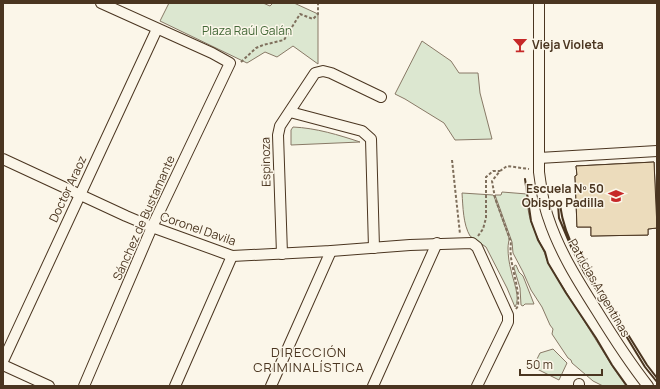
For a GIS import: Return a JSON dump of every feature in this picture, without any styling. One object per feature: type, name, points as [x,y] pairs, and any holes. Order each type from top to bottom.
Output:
[{"type":"street","points":[[101,3],[157,29]]},
{"type":"street","name":"Patricias Argentinas","points":[[539,3],[539,172],[541,190],[547,216],[554,236],[584,292],[620,348],[648,386]]},
{"type":"street","name":"Sánchez de Bustamante","points":[[84,386],[152,227],[230,63],[157,29]]},
{"type":"street","name":"Doctor Araoz","points":[[3,361],[157,29]]},
{"type":"street","name":"Espinoza","points":[[282,254],[278,135],[280,126],[315,73],[323,71],[331,73],[381,98]]},
{"type":"street","points":[[290,112],[362,130],[371,139],[374,248]]},
{"type":"street","points":[[539,158],[657,152]]},
{"type":"street","name":"Coronel Davila","points":[[3,159],[152,227],[232,256],[331,251],[437,243],[472,243]]},
{"type":"street","points":[[373,386],[437,243]]},
{"type":"street","points":[[472,243],[477,247],[508,315],[508,322],[477,386]]},
{"type":"street","points":[[271,386],[331,251]]},
{"type":"street","points":[[175,386],[232,256]]},
{"type":"street","points":[[3,365],[49,386]]},
{"type":"path","points":[[241,62],[256,48],[284,40],[300,14],[313,19],[318,14],[318,3]]},
{"type":"path","points":[[452,160],[460,243]]},
{"type":"path","points":[[507,311],[514,311],[518,306],[518,292],[511,263],[511,242],[495,198],[492,181],[500,171],[507,166],[526,168],[539,172]]},
{"type":"path","points":[[472,243],[483,229],[486,218],[486,177],[493,171],[500,171]]},
{"type":"green space","name":"Plaza Raúl Galán","points":[[169,3],[263,3],[270,6],[273,3],[294,3],[318,14],[318,64],[293,46],[277,57],[265,52],[247,63],[160,21]]},
{"type":"green space","points":[[422,41],[451,61],[459,73],[478,73],[480,93],[492,139],[455,140],[444,123],[395,94]]},
{"type":"green space","points":[[293,127],[319,130],[360,142],[291,145],[291,130]]},
{"type":"green space","points":[[502,192],[527,194],[531,222],[548,263],[626,386],[603,386],[593,381],[572,363],[552,334],[553,329],[542,307],[531,290],[513,253],[512,242],[495,195],[501,195]]},
{"type":"green space","points":[[462,193],[494,196],[509,238],[508,248],[510,267],[517,294],[517,304],[515,307],[486,247],[470,236],[466,226]]},
{"type":"green space","points":[[516,265],[519,272],[523,276],[534,304],[521,305],[520,288],[514,268]]},
{"type":"green space","points":[[553,349],[567,363],[559,380],[533,367],[540,353]]},
{"type":"building","name":"Escuela Nº 50 Obispo Padilla","points":[[654,162],[657,228],[648,229],[648,235],[591,236],[591,227],[577,227],[576,166]],"holes":[[[638,176],[642,218],[592,220],[590,178]]]},
{"type":"building","name":"Escuela Nº 50 Obispo Padilla","points":[[654,162],[657,228],[648,229],[648,235],[591,236],[591,227],[577,227],[576,166]]},
{"type":"wall","points":[[525,179],[531,221],[538,240],[545,252],[548,263],[612,365],[627,386]]},
{"type":"wall","points":[[558,205],[560,205],[569,238],[579,259],[598,288],[596,289],[585,274],[572,249],[559,218],[558,205]]},
{"type":"wall","points":[[596,289],[601,296],[603,294],[647,365],[657,378]]},
{"type":"wall","points":[[602,296],[645,367],[657,382]]},
{"type":"place","name":"Vieja Violeta","points":[[520,45]]},
{"type":"place","name":"Escuela Nº 50 Obispo Padilla","points":[[616,196]]},
{"type":"district","name":"DIRECCIÓN CRIMINALÍSTICA","points":[[309,360]]}]
